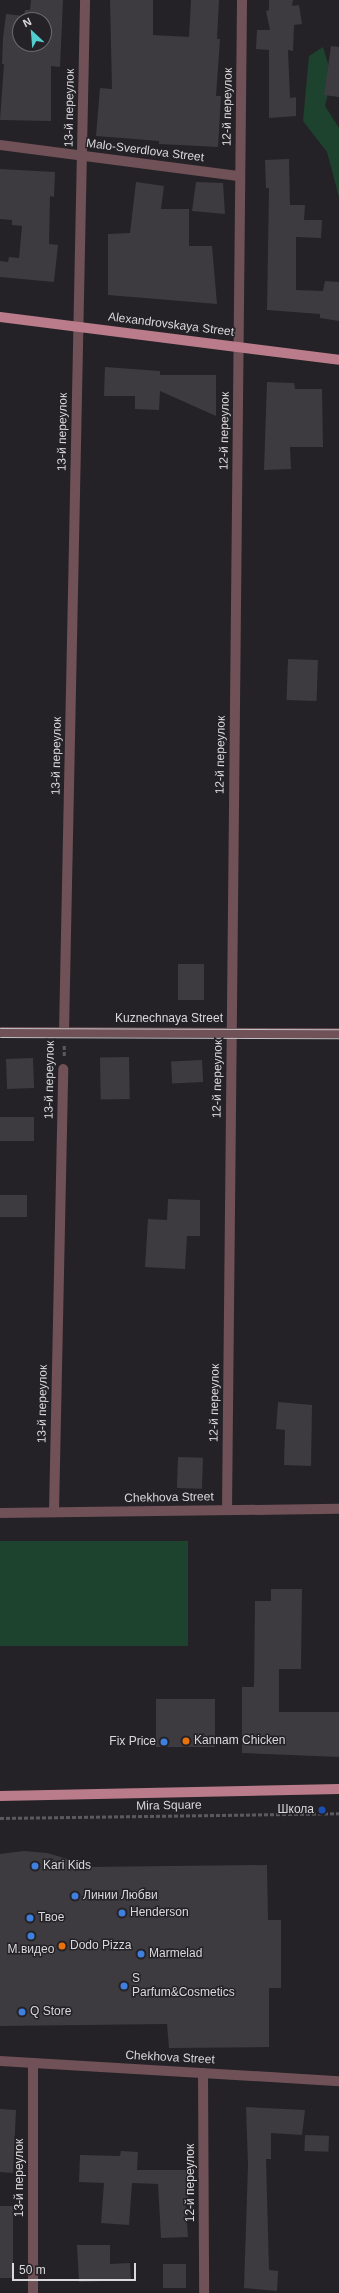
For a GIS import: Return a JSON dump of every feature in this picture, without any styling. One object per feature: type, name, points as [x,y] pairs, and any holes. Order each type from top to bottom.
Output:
[{"type":"main road","name":"Alexandrovskaya Street","points":[[0,317],[339,360]]},
{"type":"main road","points":[[0,1796],[339,1789]]},
{"type":"street","name":"13-й переулок","points":[[64,1032],[85,0]]},
{"type":"street","name":"12-й переулок","points":[[227,1510],[242,0]]},
{"type":"street","name":"Malo-Sverdlova Street","points":[[0,145],[240,176]]},
{"type":"street","name":"Kuznechnaya Street","points":[[0,1032],[339,1033]]},
{"type":"street","name":"13-й переулок","points":[[54,1512],[63,1069]]},
{"type":"street","name":"Chekhova Street","points":[[0,1512],[339,1509]]},
{"type":"street","name":"Chekhova Street","points":[[0,2061],[339,2081]]},
{"type":"street","name":"13-й переулок","points":[[33,2063],[33,2293]]},
{"type":"street","name":"12-й переулок","points":[[203,2073],[204,2293]]},
{"type":"path","name":"13-й переулок","points":[[63,1069],[64,1032]]},
{"type":"path","name":"Mira Square","points":[[0,1818],[339,1812]]},
{"type":"green space","points":[[323,47],[332,77],[325,106],[339,128],[339,197],[327,152],[303,121],[309,56]]},
{"type":"green space","points":[[0,1541],[188,1541],[188,1646],[0,1646]]},
{"type":"building","points":[[31,0],[63,0],[60,67],[51,66],[51,121],[0,120],[4,64],[2,64],[3,38],[6,14],[12,15],[12,52],[52,52],[52,12],[25,12],[25,10],[30,10]]},
{"type":"building","points":[[110,0],[153,0],[153,35],[189,37],[191,0],[219,0],[217,39],[220,39],[216,96],[221,96],[218,147],[159,144],[159,141],[96,136],[100,88],[112,89]]},
{"type":"building","points":[[269,0],[293,0],[292,6],[299,5],[302,24],[294,25],[293,51],[288,50],[290,98],[296,97],[296,116],[269,118],[269,50],[256,49],[257,30],[270,30],[266,11],[269,10]]},
{"type":"building","points":[[331,46],[339,47],[339,97],[324,95]]},
{"type":"building","points":[[289,159],[290,205],[305,205],[304,220],[322,220],[321,238],[296,237],[296,290],[323,291],[325,281],[339,282],[339,321],[320,318],[320,314],[267,310],[269,188],[266,188],[265,160]]},
{"type":"building","points":[[0,169],[55,172],[54,197],[50,196],[49,244],[58,245],[54,282],[0,277],[0,261],[8,262],[9,257],[19,258],[22,226],[12,225],[12,220],[0,219]]},
{"type":"building","points":[[136,182],[164,186],[161,209],[189,209],[189,246],[212,246],[217,304],[108,295],[108,234],[130,233]]},
{"type":"building","points":[[196,182],[223,183],[225,214],[192,211]]},
{"type":"building","points":[[105,367],[160,371],[160,375],[216,375],[216,416],[160,391],[159,410],[135,409],[135,396],[104,396]]},
{"type":"building","points":[[267,382],[294,383],[295,389],[322,389],[323,447],[290,447],[291,469],[264,470]]},
{"type":"building","points":[[288,659],[318,660],[317,701],[287,700]]},
{"type":"building","points":[[178,964],[204,964],[204,1000],[178,1000]]},
{"type":"building","points":[[129,1057],[130,1099],[101,1099],[100,1058]]},
{"type":"building","points":[[33,1058],[34,1088],[7,1089],[6,1059]]},
{"type":"building","points":[[202,1060],[203,1082],[172,1084],[171,1062]]},
{"type":"building","points":[[0,1117],[34,1117],[34,1141],[0,1141]]},
{"type":"building","points":[[0,1195],[27,1195],[27,1217],[0,1217]]},
{"type":"building","points":[[168,1199],[200,1200],[200,1236],[187,1236],[185,1269],[145,1267],[148,1219],[167,1220]]},
{"type":"building","points":[[278,1402],[312,1405],[311,1466],[284,1465],[285,1430],[276,1429]]},
{"type":"building","points":[[178,1457],[203,1458],[202,1489],[177,1488]]},
{"type":"building","points":[[271,1589],[302,1589],[301,1669],[279,1669],[279,1712],[339,1712],[339,1757],[242,1753],[242,1687],[254,1687],[255,1601],[271,1601]]},
{"type":"building","points":[[156,1699],[215,1699],[215,1747],[156,1747]]},
{"type":"building","name":"Marmelad","points":[[24,1851],[47,1853],[71,1860],[86,1860],[86,1867],[267,1865],[268,1920],[281,1920],[281,1988],[269,1988],[269,2047],[169,2048],[167,2024],[0,2026],[0,1854]]},
{"type":"building","points":[[246,2107],[305,2110],[302,2135],[271,2133],[271,2159],[266,2159],[269,2270],[278,2271],[277,2291],[244,2288],[248,2165]]},
{"type":"building","points":[[0,2109],[16,2110],[13,2173],[0,2172]]},
{"type":"building","points":[[305,2135],[329,2136],[328,2152],[304,2151]]},
{"type":"building","points":[[121,2151],[138,2152],[137,2170],[188,2170],[188,2198],[185,2198],[188,2237],[161,2238],[158,2184],[132,2183],[129,2225],[101,2223],[104,2183],[79,2182],[80,2155],[120,2156]]},
{"type":"building","points":[[0,2206],[13,2206],[13,2278],[0,2278]]},
{"type":"building","points":[[77,2245],[110,2245],[110,2264],[130,2263],[131,2280],[79,2282]]},
{"type":"building","points":[[163,2264],[186,2264],[186,2288],[163,2288]]},
{"type":"tram line","points":[[0,1028],[339,1029]]},
{"type":"tram line","points":[[0,1037],[339,1038]]},
{"type":"place","name":"Kannam Chicken","points":[[186,1741]]},
{"type":"place","name":"Fix Price","points":[[164,1742]]},
{"type":"place","name":"Школа","points":[[322,1810]]},
{"type":"place","name":"Kari Kids","points":[[35,1866]]},
{"type":"place","name":"Линии Любви","points":[[75,1896]]},
{"type":"place","name":"Henderson","points":[[122,1913]]},
{"type":"place","name":"Твое","points":[[30,1918]]},
{"type":"place","name":"М.видео","points":[[31,1936]]},
{"type":"place","name":"Dodo Pizza","points":[[62,1946]]},
{"type":"place","name":"Marmelad","points":[[141,1954]]},
{"type":"place","name":"S Parfum&Cosmetics","points":[[124,1986]]},
{"type":"place","name":"Q Store","points":[[22,2012]]}]
